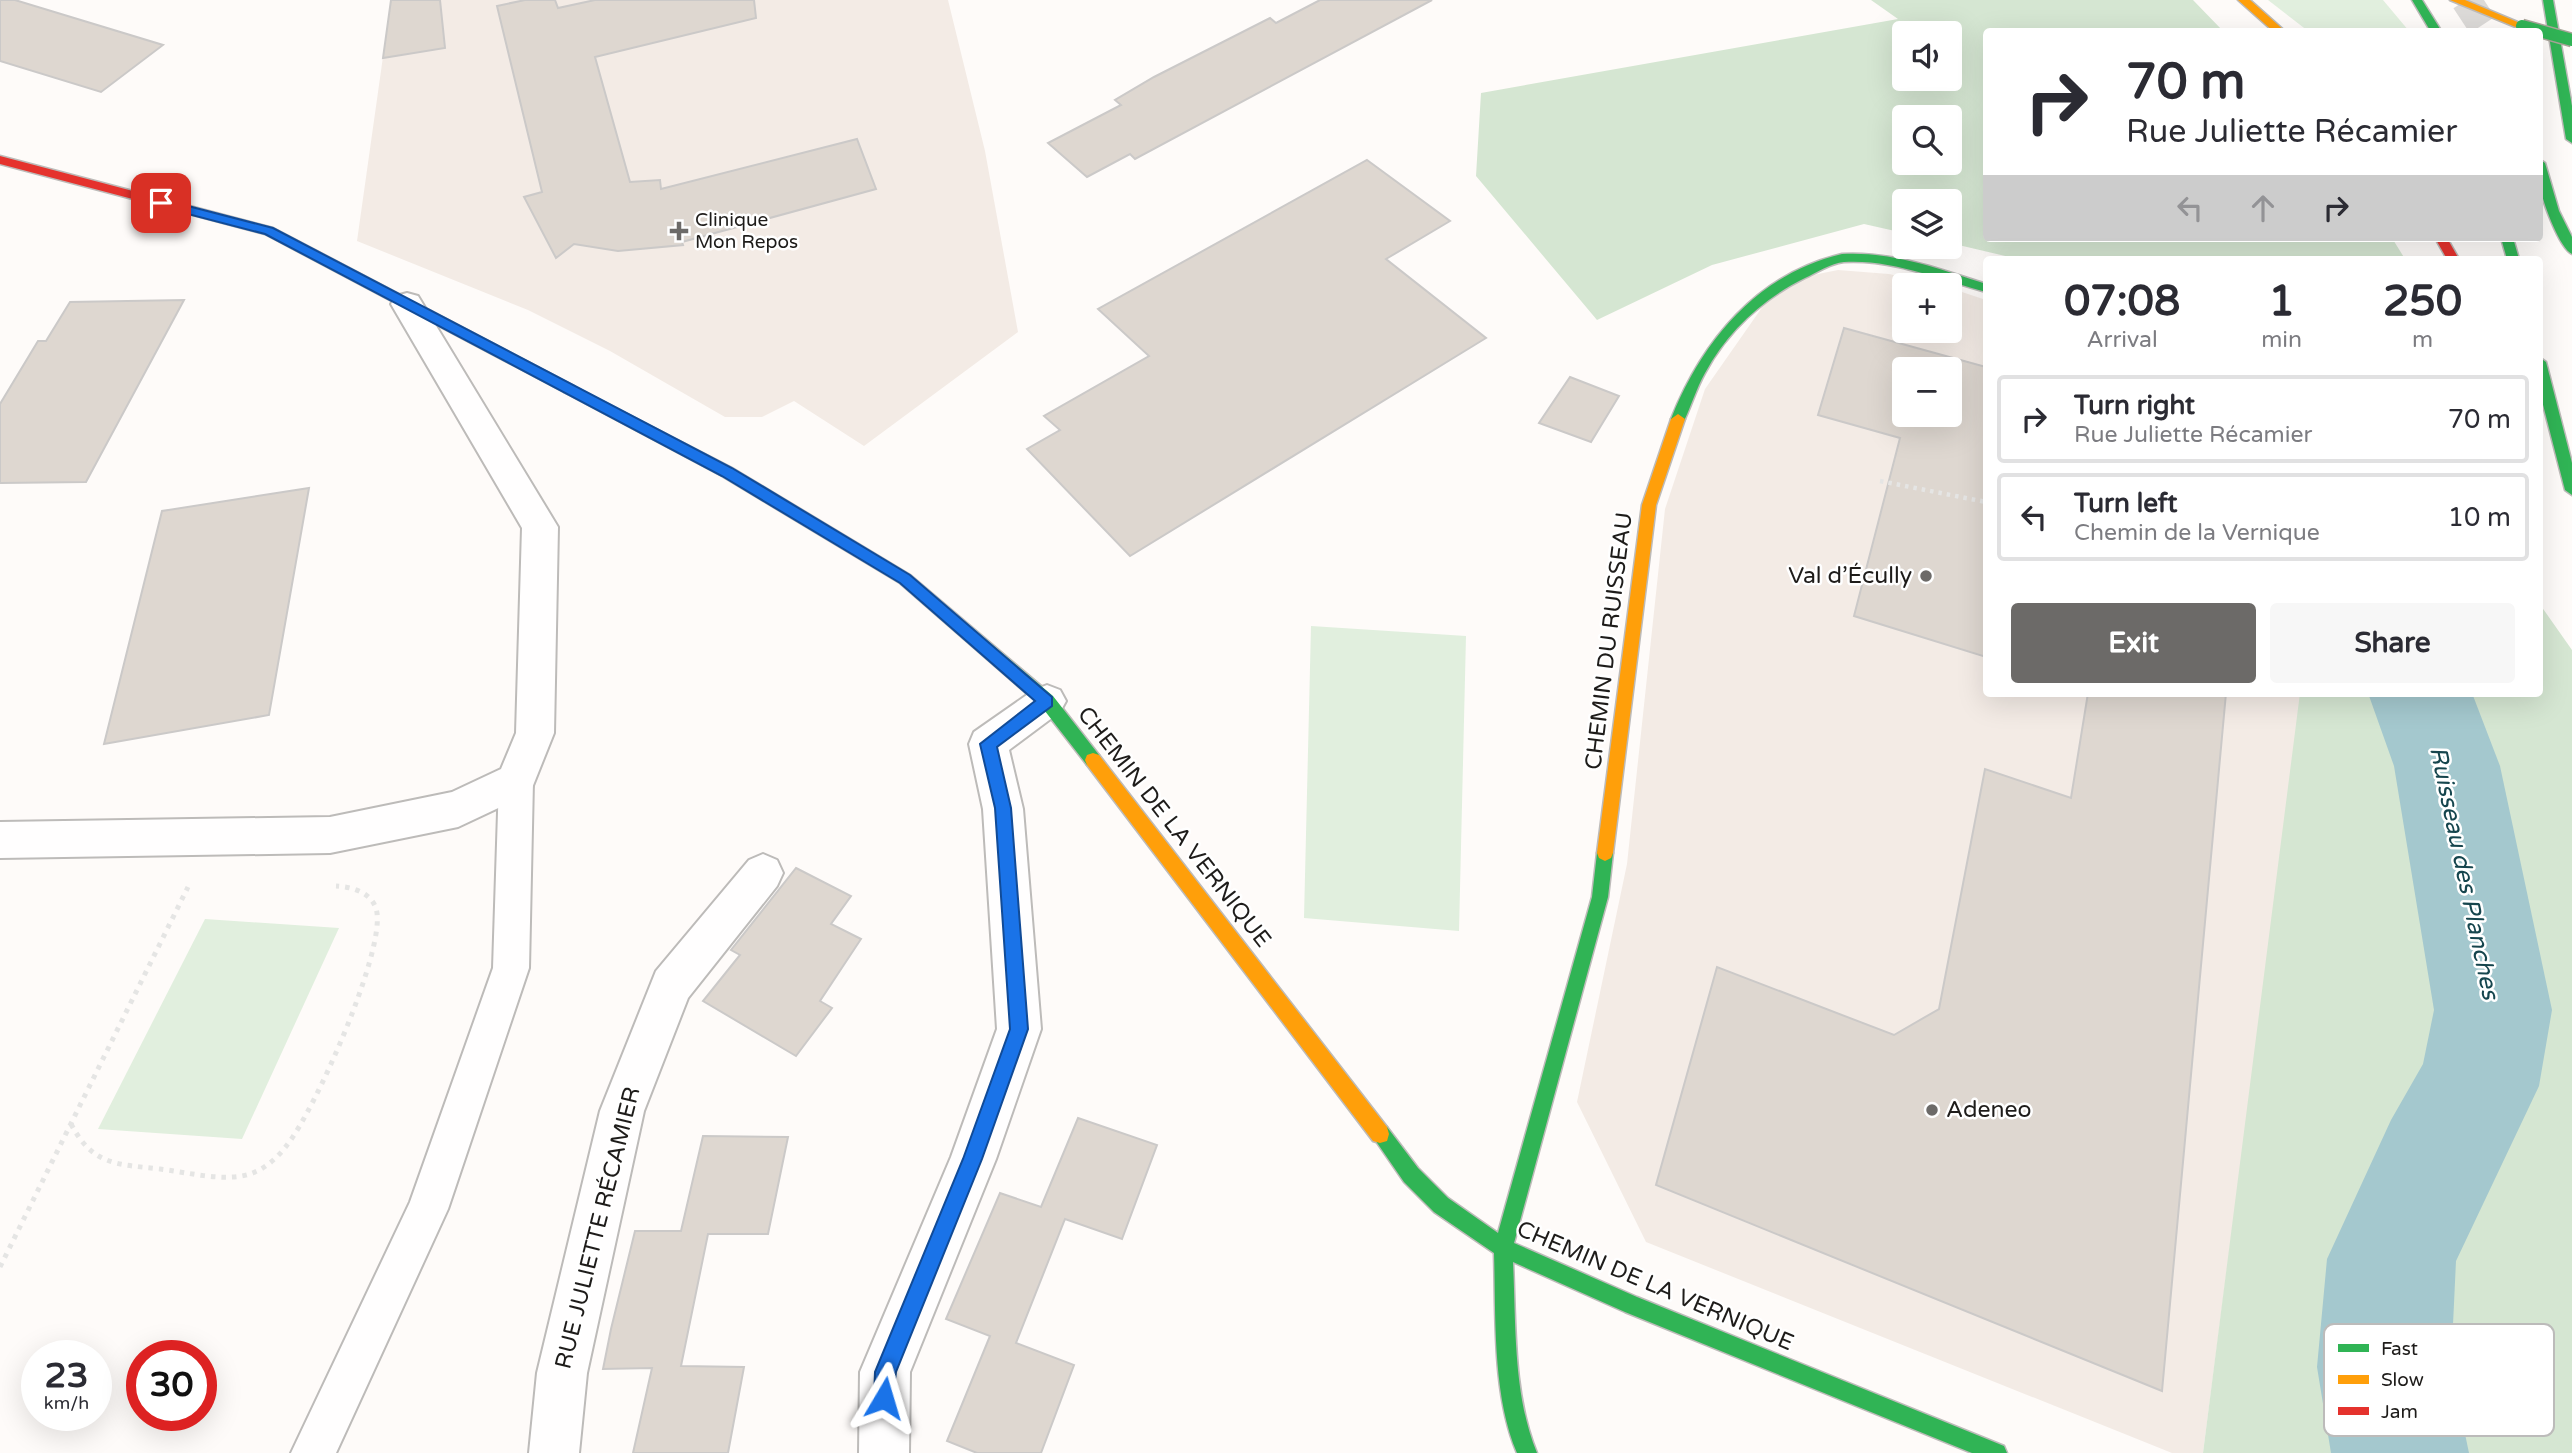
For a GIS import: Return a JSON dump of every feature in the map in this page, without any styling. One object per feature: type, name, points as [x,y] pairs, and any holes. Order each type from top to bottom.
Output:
[{"type":"main road","points":[[2243,0],[2276,28]]},
{"type":"main road","points":[[2417,0],[2434,28]]},
{"type":"main road","points":[[2455,0],[2529,28]]},
{"type":"main road","points":[[2548,0],[2572,139]]},
{"type":"main road","points":[[2543,32],[2572,40]]},
{"type":"main road","name":"CHEMIN DE LA VERNIQUE","points":[[0,160],[269,231],[727,472],[905,579],[1046,701],[1215,915],[1411,1175],[1441,1205],[1503,1248],[1632,1305],[1997,1453]]},
{"type":"main road","points":[[2543,177],[2553,211],[2572,250]]},
{"type":"main road","name":"CHEMIN DU RUISSEAU","points":[[1503,1248],[1600,897],[1649,505],[1689,387],[1727,328],[1779,283],[1843,258],[1912,265],[1983,287]]},
{"type":"main road","points":[[2543,378],[2572,490]]},
{"type":"main road","points":[[2543,442],[2572,499]]},
{"type":"main road","points":[[1503,1248],[1508,1357],[1517,1430],[1527,1453]]},
{"type":"street","points":[[0,840],[211,839],[330,835],[458,809],[516,781],[535,733],[540,527],[407,304]]},
{"type":"street","points":[[881,1452],[885,1372],[973,1159],[1019,1029],[1003,808],[988,744],[1046,701]]},
{"type":"street","name":"RUE JULIETTE RÉCAMIER","points":[[554,1453],[562,1373],[622,1111],[671,985],[763,873]]},
{"type":"lane","points":[[313,1453],[428,1209],[511,968],[516,781]]},
{"type":"path","points":[[1880,481],[1983,501]]},
{"type":"path","points":[[0,1267],[211,839]]},
{"type":"path","points":[[71,1124],[79,1143],[92,1156],[118,1166],[248,1175],[269,1163],[289,1143],[309,1109],[345,1028],[375,938],[378,915],[371,898],[354,887],[327,886]]},
{"type":"shaded area","name":"Clinique Mon Repos","points":[[391,0],[948,0],[985,151],[1018,332],[864,446],[794,401],[762,417],[725,417],[610,351],[528,310],[357,241]]},
{"type":"shaded area","points":[[1838,270],[1892,275],[1892,343],[1962,343],[1962,292],[1983,299],[1983,697],[2301,697],[2203,1453],[2172,1453],[1646,1242],[1577,1102],[1627,864],[1665,509],[1705,389],[1763,306],[1803,277]]},
{"type":"green space","points":[[1871,0],[2193,0],[2220,28],[1983,28],[1983,242],[2394,242],[2403,256],[2005,256],[1962,246],[1962,189],[1892,189],[1892,230],[1864,224],[1712,265],[1597,320],[1476,176],[1481,93],[1898,19]]},
{"type":"green space","points":[[2268,0],[2383,0],[2406,28],[2304,28]]},
{"type":"green space","points":[[2543,609],[2572,650],[2572,1453],[2203,1453],[2299,697],[2543,697]]},
{"type":"green space","points":[[1311,626],[1466,636],[1459,931],[1304,918]]},
{"type":"green space","points":[[205,919],[339,928],[242,1139],[98,1129]]},
{"type":"building","points":[[0,0],[15,0],[163,45],[101,92],[0,61]]},
{"type":"building","points":[[391,0],[440,0],[445,48],[383,58]]},
{"type":"building","points":[[525,0],[555,0],[558,8],[595,0],[754,0],[756,18],[595,57],[630,182],[660,180],[661,189],[857,139],[876,189],[682,242],[683,245],[618,251],[574,244],[556,258],[524,197],[542,192],[497,6]]},
{"type":"building","points":[[1320,0],[1432,0],[1135,159],[1130,154],[1087,177],[1048,143],[1121,105],[1115,100],[1154,77],[1270,18],[1276,23]]},
{"type":"building","points":[[1367,160],[1450,221],[1386,259],[1486,338],[1130,556],[1027,449],[1060,430],[1044,416],[1149,356],[1098,309]]},
{"type":"building","points":[[184,300],[86,482],[0,483],[0,404],[38,341],[46,341],[70,302]]},
{"type":"building","points":[[1844,328],[1950,357],[1892,357],[1892,427],[1962,427],[1962,360],[1983,366],[1983,656],[1854,616],[1900,438],[1818,415]]},
{"type":"building","points":[[1570,377],[1619,396],[1591,442],[1539,423]]},
{"type":"building","points":[[309,488],[269,715],[104,744],[162,511]]},
{"type":"building","name":"Adeneo","points":[[2087,697],[2226,697],[2162,1391],[1656,1185],[1717,967],[1894,1035],[1939,1009],[1985,769],[2071,798]]},
{"type":"building","points":[[796,868],[851,896],[831,924],[861,939],[820,1001],[832,1008],[796,1056],[703,1001],[740,955],[731,950]]},
{"type":"building","points":[[1078,1118],[1157,1145],[1122,1239],[1065,1219],[1016,1343],[1074,1365],[1041,1453],[977,1453],[947,1441],[990,1336],[946,1319],[1000,1193],[1041,1207]]},
{"type":"building","points":[[703,1136],[788,1137],[768,1234],[708,1234],[681,1366],[744,1367],[728,1453],[633,1453],[652,1368],[603,1369],[611,1329],[635,1231],[681,1231]]},
{"type":"waterway","name":"Ruisseau des Planches","points":[[2385,1324],[2392,1259],[2435,1164],[2478,1086],[2493,1010],[2447,766],[2421,697]]},
{"type":"waterway","name":"Ruisseau des Planches","points":[[2397,1436],[2400,1453]]},
{"type":"tunnel","points":[[2466,0],[2484,28]]},
{"type":"traffic: fast","points":[[2417,0],[2434,28]]},
{"type":"traffic: fast","points":[[2548,0],[2572,139]]},
{"type":"traffic: fast","points":[[2522,26],[2529,28]]},
{"type":"traffic: fast","points":[[2543,32],[2572,40]]},
{"type":"traffic: fast","points":[[2543,177],[2553,211],[2572,250]]},
{"type":"traffic: fast","points":[[2508,242],[2512,256]]},
{"type":"traffic: fast","points":[[1678,419],[1699,371],[1728,330],[1746,311],[1787,281],[1828,262],[1846,258],[1882,261],[1983,287]]},
{"type":"traffic: fast","points":[[2543,378],[2572,490]]},
{"type":"traffic: fast","points":[[569,389],[727,472],[905,579],[1047,701],[1093,760]]},
{"type":"traffic: fast","points":[[1527,1453],[1517,1430],[1508,1357],[1503,1248],[1600,897],[1605,853]]},
{"type":"traffic: fast","points":[[1380,1134],[1411,1175],[1441,1205],[1503,1248],[1632,1305],[1997,1453]]},
{"type":"traffic: slow","points":[[2243,0],[2276,28]]},
{"type":"traffic: slow","points":[[2455,0],[2522,26]]},
{"type":"traffic: slow","points":[[163,203],[269,231],[569,389]]},
{"type":"traffic: slow","points":[[1605,853],[1649,505],[1678,419]]},
{"type":"traffic: slow","points":[[1093,760],[1380,1134]]},
{"type":"traffic: jam","points":[[0,160],[163,203]]},
{"type":"traffic: jam","points":[[2443,242],[2451,256]]},
{"type":"place","name":"Clinique Mon Repos","points":[[679,231]]},
{"type":"place","name":"Val d’Écully","points":[[1926,576]]},
{"type":"place","name":"Adeneo","points":[[1932,1110]]},
{"type":"route","points":[[161,203],[269,231],[727,472],[905,579],[1046,701],[988,744],[1003,808],[1019,1029],[973,1159],[885,1372],[884,1398]]}]
